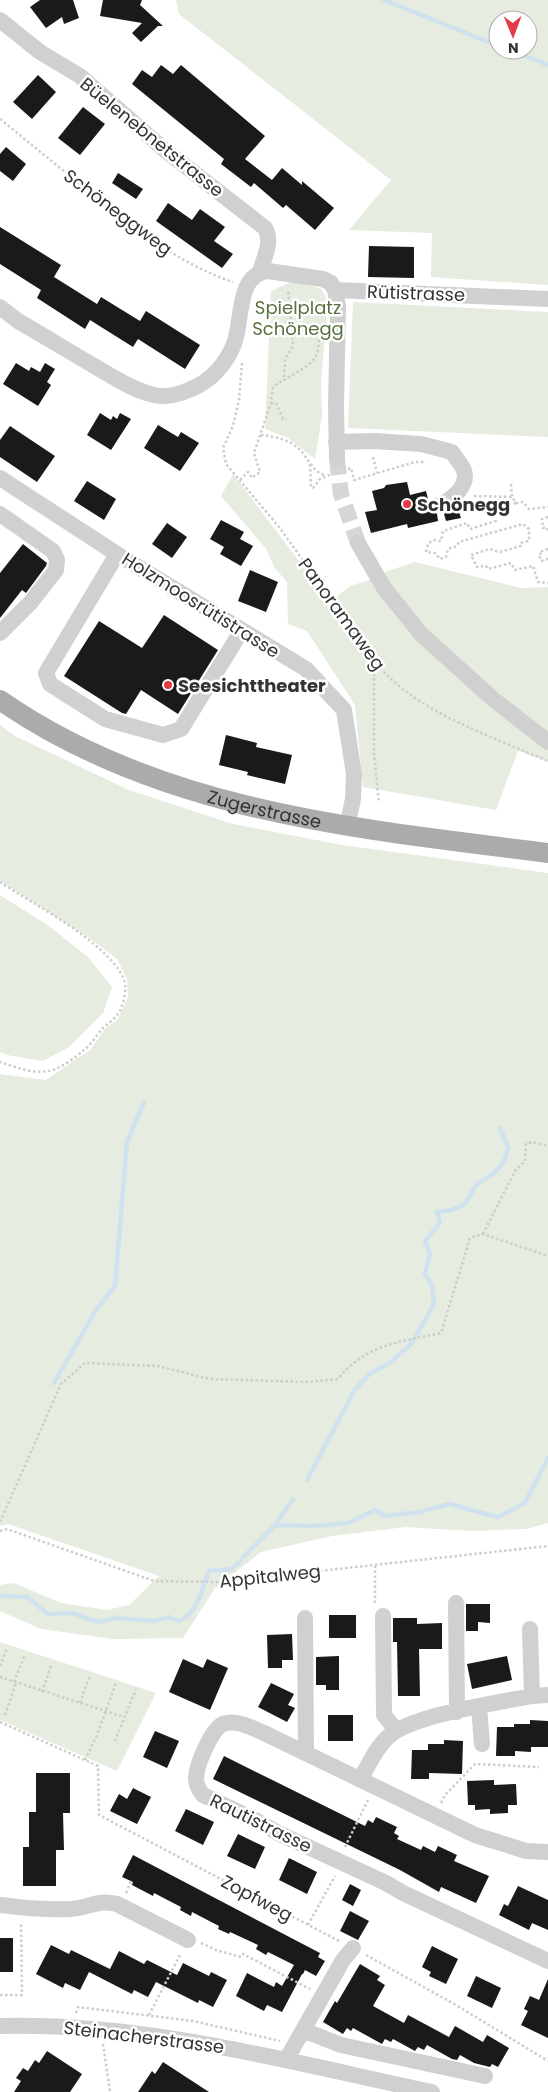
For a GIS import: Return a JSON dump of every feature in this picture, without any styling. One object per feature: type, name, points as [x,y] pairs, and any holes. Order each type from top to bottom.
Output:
[{"type":"main road","name":"Zugerstrasse","points":[[0,700],[27,719],[128,770],[180,788],[244,806],[347,827],[548,853]]},
{"type":"street","name":"Büelenebnetstrasse","points":[[0,20],[40,52],[80,76],[166,151],[265,228],[269,235],[269,242],[260,272]]},
{"type":"street","name":"Rütistrasse","points":[[260,272],[323,279],[331,282],[335,290],[548,298]]},
{"type":"street","points":[[0,307],[18,321],[134,388],[156,396],[180,394],[204,384],[221,367],[234,343],[247,286],[252,277],[260,272]]},
{"type":"street","points":[[335,290],[338,306],[336,442],[338,467]]},
{"type":"street","points":[[336,442],[374,441],[421,444],[452,452],[464,470],[464,480],[460,490],[452,499],[440,505]]},
{"type":"street","name":"Holzmoosrütistrasse","points":[[0,478],[117,554],[306,670],[344,710],[354,774],[353,799],[347,827]]},
{"type":"street","points":[[0,514],[53,551],[58,560],[56,570],[31,602],[0,633]]},
{"type":"street","points":[[358,543],[384,588],[421,634],[493,698],[548,742]]},
{"type":"street","points":[[117,554],[46,673],[50,684],[105,719],[164,735],[180,729],[242,630]]},
{"type":"street","points":[[456,1603],[458,1712]]},
{"type":"street","points":[[383,1616],[384,1715],[396,1730]]},
{"type":"street","points":[[305,1618],[306,1753]]},
{"type":"street","points":[[360,1778],[375,1752],[396,1730],[411,1723],[479,1707],[540,1696],[530,1629]]},
{"type":"street","points":[[479,1707],[482,1744]]},
{"type":"street","name":"Rautistrasse","points":[[548,1852],[526,1851],[475,1835],[360,1778],[248,1726],[234,1722],[224,1723],[216,1728],[198,1765],[196,1780],[198,1788],[203,1795],[274,1831],[386,1883],[403,1894],[548,1961]]},
{"type":"street","points":[[0,1905],[73,1909],[108,1901],[188,1940]]},
{"type":"street","points":[[286,2060],[343,1960],[353,1948]]},
{"type":"street","name":"Steinacherstrasse","points":[[0,2026],[38,2025],[182,2038],[286,2060],[364,2085],[432,2092]]},
{"type":"street","points":[[302,2030],[341,2046],[485,2076]]},
{"type":"path","name":"Schöneggweg","points":[[0,119],[143,234],[172,254],[210,274],[247,286]]},
{"type":"path","points":[[284,378],[285,360],[293,346],[288,274]]},
{"type":"path","points":[[240,480],[248,472],[252,478],[260,472],[254,452],[271,403],[273,387],[316,357],[321,322]]},
{"type":"path","name":"Panoramaweg","points":[[234,343],[241,350],[242,372],[233,426],[223,448],[226,464],[278,527],[366,648],[374,663],[406,691],[444,715],[548,761]]},
{"type":"path","points":[[271,403],[276,403],[283,419],[286,420]]},
{"type":"path","points":[[261,435],[287,441],[300,450],[310,464],[325,476]]},
{"type":"path","points":[[371,450],[377,473]]},
{"type":"path","points":[[310,464],[311,488],[313,488],[320,479],[338,467],[351,468],[354,480],[415,462],[434,462]]},
{"type":"path","points":[[511,484],[512,497],[516,503]]},
{"type":"path","points":[[460,490],[473,496],[512,497]]},
{"type":"path","points":[[548,507],[529,509],[523,502],[493,510],[496,521],[470,529],[467,523],[443,531],[441,541],[433,540],[428,544],[426,552],[436,554],[440,559],[446,557],[448,549],[457,546],[459,542],[523,524],[529,529],[529,541],[520,543],[521,546],[500,552],[490,549],[471,555],[477,567],[486,566],[488,569],[511,563],[515,570],[533,566],[538,582],[548,583]]},
{"type":"path","points":[[548,517],[542,519],[543,528],[546,527],[548,531]]},
{"type":"path","points":[[548,549],[539,554],[541,560],[548,559]]},
{"type":"path","points":[[374,663],[374,752],[379,802]]},
{"type":"path","points":[[0,882],[90,940],[110,959],[124,979],[124,999],[114,1019],[103,1028],[85,1050],[50,1071],[25,1070],[0,1062]]},
{"type":"path","points":[[483,1234],[514,1171],[525,1161],[526,1144],[532,1142],[548,1146]]},
{"type":"path","points":[[0,1522],[61,1384],[85,1363],[158,1366],[210,1378],[307,1382],[338,1379],[348,1367],[364,1354],[387,1345],[442,1333],[470,1238],[483,1234],[548,1256]]},
{"type":"path","name":"Appitalweg","points":[[0,1531],[7,1529],[154,1581],[207,1582],[548,1546]]},
{"type":"path","points":[[0,1666],[7,1648]]},
{"type":"path","points":[[5,1716],[25,1654]]},
{"type":"path","points":[[42,1692],[51,1666]]},
{"type":"path","points":[[80,1704],[90,1675]]},
{"type":"path","points":[[0,1678],[124,1717]]},
{"type":"path","points":[[85,1760],[116,1684]]},
{"type":"path","points":[[115,1741],[136,1690]]},
{"type":"path","name":"Zopfweg","points":[[0,1722],[98,1766],[99,1815],[353,1948],[456,2005],[548,2062]]},
{"type":"path","points":[[436,1816],[445,1795],[475,1764],[539,1767]]},
{"type":"path","points":[[308,1925],[341,1861],[371,1794]]},
{"type":"path","points":[[0,1995],[22,1994],[21,1907]]},
{"type":"path","points":[[149,2015],[188,1940],[198,1941],[216,1950],[241,1957],[243,1954],[323,1995]]},
{"type":"path","points":[[78,2007],[193,2021],[286,2042]]},
{"type":"path","points":[[102,2040],[110,2092]]},
{"type":"green space","points":[[176,0],[548,0],[548,285],[431,277],[432,233],[349,230],[391,180],[179,14]]},
{"type":"green space","name":"Spielplatz Schönegg","points":[[295,280],[321,289],[328,301],[321,381],[322,416],[315,459],[288,438],[265,429],[271,291]]},
{"type":"green space","points":[[353,302],[548,312],[548,437],[348,428]]},
{"type":"green space","points":[[233,474],[330,602],[350,586],[415,562],[521,588],[548,587],[548,762],[518,751],[496,810],[363,787],[355,705],[307,631],[288,624],[287,582],[274,567],[267,550],[221,496]]},
{"type":"green space","points":[[0,725],[15,736],[129,790],[233,824],[342,845],[548,873],[548,1523],[526,1529],[471,1531],[406,1527],[332,1536],[261,1552],[215,1588],[183,1638],[113,1639],[41,1629],[0,1611],[0,1585],[14,1583],[61,1603],[107,1610],[129,1605],[159,1576],[8,1524],[0,1526],[0,1074],[46,1080],[91,1049],[105,1029],[118,1019],[128,997],[127,979],[117,959],[91,939],[0,881]]},
{"type":"green space","points":[[0,895],[49,926],[89,958],[112,987],[103,1013],[69,1047],[43,1061],[7,1055],[0,1052]]},
{"type":"green space","points":[[0,1642],[156,1693],[117,1771],[0,1720]]},
{"type":"building","points":[[40,0],[73,0],[79,18],[64,24],[62,17],[46,28],[30,7]]},
{"type":"building","points":[[103,0],[142,0],[140,5],[163,26],[158,26],[141,42],[132,33],[142,23],[100,16]]},
{"type":"building","points":[[161,65],[173,74],[181,65],[265,136],[245,159],[272,180],[282,168],[302,185],[302,181],[334,208],[315,230],[286,205],[283,208],[254,183],[251,187],[221,164],[224,159],[132,84],[142,70],[152,77]]},
{"type":"building","points":[[38,75],[56,92],[32,119],[13,102]]},
{"type":"building","points":[[83,107],[105,124],[80,155],[58,138]]},
{"type":"building","points":[[6,147],[26,164],[13,181],[0,171],[0,154]]},
{"type":"building","points":[[118,173],[143,189],[136,199],[112,183]]},
{"type":"building","points":[[168,203],[192,220],[200,209],[225,227],[214,241],[233,254],[222,268],[156,221]]},
{"type":"building","points":[[0,227],[61,265],[54,277],[97,304],[101,297],[140,321],[146,311],[200,345],[185,369],[138,339],[133,347],[90,320],[85,329],[37,298],[41,290],[0,264]]},
{"type":"building","points":[[369,246],[414,247],[414,278],[368,277]]},
{"type":"building","points":[[16,363],[29,371],[31,367],[40,372],[45,363],[55,369],[47,382],[51,385],[38,406],[3,384]]},
{"type":"building","points":[[100,413],[111,420],[113,416],[117,419],[120,413],[131,419],[111,450],[87,435]]},
{"type":"building","points":[[158,425],[178,437],[181,432],[199,443],[180,471],[144,448]]},
{"type":"building","points":[[10,426],[55,456],[37,482],[0,457],[0,440]]},
{"type":"building","points":[[87,481],[116,499],[104,520],[74,501]]},
{"type":"building","points":[[407,482],[410,495],[426,491],[430,507],[437,514],[438,521],[408,528],[407,524],[371,533],[365,512],[377,510],[372,491],[384,488],[386,485]]},
{"type":"building","points":[[457,506],[461,518],[446,521],[444,514]]},
{"type":"building","points":[[221,520],[244,532],[240,539],[253,546],[241,566],[220,554],[224,547],[210,539]]},
{"type":"building","points":[[167,523],[187,537],[172,558],[152,544]]},
{"type":"building","points":[[23,544],[47,563],[26,593],[22,590],[0,618],[0,573]]},
{"type":"building","points":[[250,570],[278,582],[266,612],[238,601]]},
{"type":"building","points":[[164,615],[218,650],[178,714],[141,690],[126,714],[122,713],[64,676],[99,621],[142,648]]},
{"type":"building","points":[[226,735],[257,743],[256,747],[292,755],[285,784],[247,775],[248,772],[219,765]]},
{"type":"building","points":[[466,1604],[490,1604],[490,1623],[478,1622],[478,1631],[466,1631]]},
{"type":"building","points":[[329,1615],[356,1615],[356,1638],[329,1638]]},
{"type":"building","points":[[393,1618],[417,1618],[417,1624],[442,1623],[442,1649],[419,1649],[420,1696],[398,1696],[397,1642],[393,1642]]},
{"type":"building","points":[[292,1634],[293,1660],[282,1660],[282,1668],[268,1668],[267,1635]]},
{"type":"building","points":[[339,1656],[339,1690],[326,1690],[326,1685],[316,1685],[316,1657]]},
{"type":"building","points":[[507,1656],[512,1680],[472,1689],[467,1664]]},
{"type":"building","points":[[183,1659],[203,1668],[207,1659],[228,1668],[210,1710],[169,1692]]},
{"type":"building","points":[[271,1683],[294,1694],[288,1705],[295,1708],[287,1722],[258,1707]]},
{"type":"building","points":[[328,1715],[353,1715],[353,1741],[328,1741]]},
{"type":"building","points":[[530,1720],[548,1721],[548,1747],[531,1747],[531,1752],[515,1751],[515,1756],[496,1756],[497,1727],[514,1727],[514,1724],[530,1724]]},
{"type":"building","points":[[155,1731],[179,1741],[167,1768],[143,1757]]},
{"type":"building","points":[[444,1740],[463,1741],[462,1774],[429,1773],[429,1779],[411,1779],[412,1750],[428,1750],[428,1744],[444,1744]]},
{"type":"building","points":[[224,1756],[365,1826],[368,1820],[373,1823],[376,1817],[397,1827],[394,1833],[399,1836],[397,1839],[421,1850],[423,1846],[435,1852],[438,1846],[457,1855],[454,1861],[489,1876],[476,1903],[441,1887],[439,1892],[400,1870],[213,1779]]},
{"type":"building","points":[[36,1773],[70,1773],[70,1813],[63,1813],[64,1850],[56,1850],[56,1886],[23,1886],[23,1847],[29,1847],[29,1812],[36,1812]]},
{"type":"building","points":[[494,1780],[494,1785],[516,1784],[517,1805],[508,1805],[508,1813],[490,1814],[490,1809],[475,1810],[475,1805],[468,1805],[467,1781]]},
{"type":"building","points":[[133,1788],[151,1797],[137,1824],[110,1811],[119,1794],[127,1799]]},
{"type":"building","points":[[186,1809],[214,1822],[203,1845],[175,1831]]},
{"type":"building","points":[[238,1834],[265,1847],[255,1869],[227,1856]]},
{"type":"building","points":[[133,1855],[320,1953],[318,1957],[325,1961],[316,1976],[305,1970],[282,2012],[267,2005],[264,2011],[236,1996],[247,1973],[274,1987],[276,1982],[282,1986],[294,1965],[268,1952],[266,1955],[256,1949],[258,1945],[230,1932],[229,1934],[218,1929],[219,1926],[192,1912],[191,1916],[180,1910],[181,1907],[154,1893],[153,1896],[132,1885],[133,1882],[122,1877]]},
{"type":"building","points":[[289,1858],[317,1872],[307,1894],[279,1880]]},
{"type":"building","points":[[350,1884],[361,1890],[353,1906],[342,1900]]},
{"type":"building","points":[[518,1886],[548,1900],[548,1930],[532,1923],[529,1930],[499,1915],[504,1904],[508,1906]]},
{"type":"building","points":[[350,1911],[369,1921],[358,1940],[340,1931]]},
{"type":"building","points":[[0,1938],[13,1938],[13,1972],[0,1972]]},
{"type":"building","points":[[51,1945],[69,1954],[71,1950],[110,1969],[119,1951],[144,1964],[147,1960],[177,1975],[183,1963],[209,1976],[211,1972],[227,1980],[213,2007],[199,2000],[198,2003],[156,1982],[148,1997],[134,1990],[132,1994],[89,1972],[80,1990],[65,1983],[63,1988],[36,1974]]},
{"type":"building","points":[[432,1946],[458,1959],[446,1984],[429,1976],[431,1972],[422,1967]]},
{"type":"building","points":[[360,1964],[380,1976],[377,1980],[385,1985],[373,2006],[404,2023],[408,2015],[449,2037],[455,2026],[483,2042],[487,2035],[509,2048],[498,2067],[492,2064],[490,2067],[474,2063],[460,2055],[457,2060],[452,2059],[427,2045],[424,2050],[418,2047],[415,2051],[393,2039],[391,2042],[385,2039],[382,2044],[353,2028],[351,2031],[347,2028],[343,2034],[323,2022],[335,2001],[337,2003]]},
{"type":"building","points":[[476,1976],[501,1988],[492,2008],[467,1996]]},
{"type":"building","points":[[548,1979],[548,2038],[521,2025],[528,2011],[524,2009],[530,1996],[539,2000]]},
{"type":"building","points":[[47,2051],[82,2074],[70,2092],[14,2092],[21,2081],[16,2078],[23,2068],[28,2071],[35,2060],[39,2063]]},
{"type":"building","points":[[163,2062],[209,2092],[138,2092],[152,2071],[155,2074]]},
{"type":"waterway","points":[[384,0],[488,42]]},
{"type":"waterway","points":[[535,60],[548,65]]},
{"type":"waterway","points":[[54,1383],[96,1310],[115,1286],[127,1142],[144,1102]]},
{"type":"waterway","points":[[307,1480],[354,1391],[368,1375],[391,1362],[412,1343],[434,1304],[432,1285],[425,1274],[430,1253],[425,1241],[440,1223],[437,1212],[452,1210],[465,1204],[477,1184],[493,1174],[504,1162],[508,1147],[500,1128]]},
{"type":"waterway","points":[[275,1525],[314,1526],[348,1523],[375,1510],[385,1516],[420,1512],[449,1504],[498,1517],[525,1503],[548,1458]]},
{"type":"waterway","points":[[0,1596],[27,1597],[48,1614],[72,1613],[98,1622],[116,1618],[154,1621],[169,1617],[179,1621],[191,1612],[195,1606],[209,1571],[232,1569],[275,1525],[293,1499]]},
{"type":"tunnel","points":[[337,459],[341,494],[358,543]]},
{"type":"place","name":"Schönegg","points":[[407,504]]},
{"type":"place","name":"Seesichttheater","points":[[168,685]]}]
